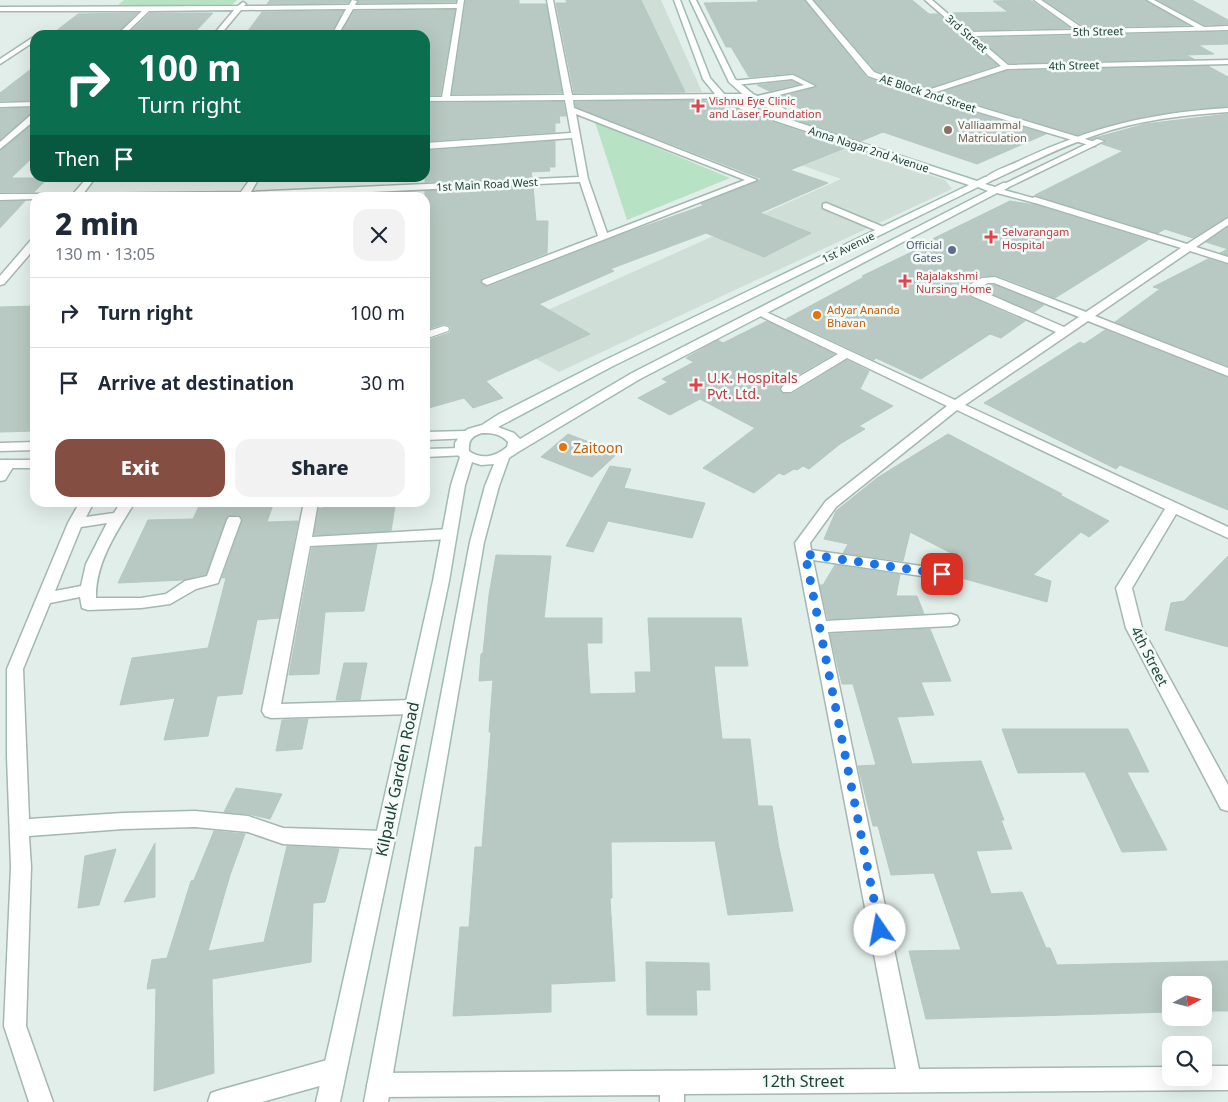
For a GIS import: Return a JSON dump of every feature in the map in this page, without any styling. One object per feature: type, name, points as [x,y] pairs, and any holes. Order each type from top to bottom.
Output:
[{"type":"street","points":[[0,4],[5,0]]},
{"type":"street","points":[[220,30],[246,0]]},
{"type":"street","points":[[338,30],[354,0]]},
{"type":"street","points":[[550,0],[584,179],[604,236]]},
{"type":"street","name":"Anna Nagar 2nd Avenue","points":[[677,0],[707,79],[722,97],[751,110],[976,184],[1035,200]]},
{"type":"street","name":"Anna Nagar 2nd Avenue","points":[[693,0],[735,83],[752,98],[773,108],[1006,185],[1035,200]]},
{"type":"street","name":"AE Block 2nd Street","points":[[809,0],[871,74],[925,93],[1092,144]]},
{"type":"street","name":"3rd Street","points":[[928,0],[1006,67]]},
{"type":"street","points":[[1037,0],[1082,31]]},
{"type":"street","points":[[1150,0],[1203,28]]},
{"type":"street","points":[[0,8],[351,8],[461,3],[446,98]]},
{"type":"street","points":[[125,30],[148,9]]},
{"type":"street","name":"5th Street","points":[[968,34],[1228,28]]},
{"type":"street","points":[[0,62],[30,41]]},
{"type":"street","name":"4th Street","points":[[925,93],[1006,67],[1228,62]]},
{"type":"street","points":[[430,99],[752,98],[811,86],[796,77],[735,83]]},
{"type":"street","points":[[0,105],[30,104]]},
{"type":"street","points":[[487,282],[754,180],[570,109]]},
{"type":"street","name":"1st Avenue","points":[[430,436],[467,435],[485,429],[504,417],[609,363],[976,184],[1077,139],[1102,130],[1163,117],[1228,110]]},
{"type":"street","points":[[1202,121],[1228,118]]},
{"type":"street","points":[[0,146],[30,120]]},
{"type":"street","points":[[430,146],[575,135]]},
{"type":"street","name":"1st Avenue","points":[[508,453],[636,376],[758,312],[995,190],[1092,144],[1107,139]]},
{"type":"street","name":"1st Main Road West","points":[[402,192],[584,179]]},
{"type":"street","points":[[79,192],[88,182]]},
{"type":"street","name":"1st Main Road West","points":[[0,197],[30,197]]},
{"type":"street","points":[[1035,200],[1228,260]]},
{"type":"street","points":[[826,206],[883,230]]},
{"type":"street","points":[[910,1081],[802,543],[831,504],[956,405],[1228,222]]},
{"type":"street","points":[[0,282],[30,248]]},
{"type":"street","points":[[1066,332],[976,294],[971,288],[986,280],[995,280],[1228,372]]},
{"type":"street","points":[[758,312],[1228,533]]},
{"type":"street","points":[[787,389],[846,354]]},
{"type":"street","points":[[377,1094],[478,542],[492,486],[515,442],[512,436],[505,432],[496,429],[485,429]]},
{"type":"street","name":"Kilpauk Garden Road","points":[[328,1102],[449,534],[464,454],[460,446],[462,440],[467,435]]},
{"type":"street","points":[[0,447],[30,446]]},
{"type":"street","points":[[430,453],[464,454],[484,460],[508,453]]},
{"type":"street","points":[[0,477],[4,464],[30,464]]},
{"type":"street","points":[[41,1102],[15,1026],[21,867],[16,669],[75,523],[83,507]]},
{"type":"street","points":[[125,507],[101,547],[87,590],[88,604],[141,603],[170,599],[190,585],[213,579],[234,520]]},
{"type":"street","points":[[310,507],[271,711],[412,707]]},
{"type":"street","name":"4th Street","points":[[1173,507],[1124,588],[1134,628],[1228,804]]},
{"type":"street","points":[[75,523],[118,517]]},
{"type":"street","points":[[302,542],[449,534]]},
{"type":"street","points":[[805,554],[942,574]]},
{"type":"street","points":[[45,599],[87,590]]},
{"type":"street","points":[[819,627],[951,620]]},
{"type":"street","points":[[19,828],[195,819],[248,824],[283,836],[384,840]]},
{"type":"street","points":[[220,1102],[334,1070]]},
{"type":"street","name":"12th Street","points":[[377,1094],[672,1092],[910,1081],[1228,1078]]},
{"type":"lane","points":[[430,334],[444,329]]},
{"type":"shaded area","points":[[613,0],[661,0],[702,92],[645,93]]},
{"type":"shaded area","points":[[714,104],[945,180],[952,189],[559,372],[494,334],[841,179],[659,115]]},
{"type":"green space","points":[[124,0],[237,0],[232,5],[117,6]]},
{"type":"green space","points":[[595,122],[730,178],[627,220]]},
{"type":"building","points":[[270,0],[350,0],[348,3],[267,4]]},
{"type":"building","points":[[358,0],[456,0],[456,2],[358,3]]},
{"type":"building","points":[[466,0],[519,0],[519,4],[546,4],[562,93],[452,94]]},
{"type":"building","points":[[566,0],[641,0],[685,92],[574,93],[556,3],[567,3]]},
{"type":"building","points":[[757,0],[804,0],[867,78],[921,97],[1046,134],[977,164],[883,132],[861,141],[781,115],[822,121],[779,97],[815,88],[817,85],[793,73],[749,77],[731,47],[726,47],[704,3],[759,2]]},
{"type":"building","points":[[814,0],[912,0],[929,14],[938,14],[997,65],[925,89],[875,70]]},
{"type":"building","points":[[1030,0],[1070,28],[970,30],[950,13],[1008,12],[993,1]]},
{"type":"building","points":[[1044,0],[1145,0],[1188,25],[1085,27]]},
{"type":"building","points":[[1158,0],[1192,0],[1228,20],[1228,24],[1204,25]]},
{"type":"building","points":[[455,10],[440,95],[430,95],[430,30],[343,30],[354,11]]},
{"type":"building","points":[[343,11],[333,30],[249,30],[262,12]]},
{"type":"building","points":[[137,13],[120,30],[57,30],[78,14]]},
{"type":"building","points":[[150,13],[213,13],[197,30],[132,30]]},
{"type":"building","points":[[1228,32],[1228,44],[1198,45],[1214,54],[1186,55],[1194,59],[1009,63],[979,38]]},
{"type":"building","points":[[1208,66],[1228,77],[1228,106],[1146,116],[1078,135],[939,93],[1007,71]]},
{"type":"building","points":[[30,70],[30,100],[0,101],[0,93]]},
{"type":"building","points":[[792,81],[799,84],[769,91],[757,85]]},
{"type":"building","points":[[700,100],[729,105],[747,114],[847,147],[790,170],[828,183],[760,213],[811,233],[764,257],[706,233],[610,269],[614,271],[539,304],[590,334],[486,381],[503,398],[473,408],[464,398],[430,408],[430,339],[449,333],[451,330],[450,326],[444,324],[430,328],[430,192],[425,191],[533,186],[536,221],[548,221],[547,253],[482,278],[480,283],[488,287],[620,235],[705,205],[701,204],[762,179],[576,107],[575,102]]},
{"type":"building","points":[[563,102],[566,116],[559,116],[560,123],[555,123],[555,132],[430,141],[430,103]]},
{"type":"building","points":[[30,108],[30,114],[0,140],[0,109]]},
{"type":"building","points":[[1228,114],[1228,216],[1193,238],[1165,229],[1158,233],[1035,195],[1123,151],[1102,144],[1106,142],[1105,139],[1098,137],[1145,124]]},
{"type":"building","points":[[30,126],[30,160],[11,178],[30,178],[30,182],[44,182],[34,192],[0,192],[0,151]]},
{"type":"building","points":[[555,141],[555,167],[549,167],[550,171],[531,172],[532,177],[430,182],[430,151]]},
{"type":"building","points":[[25,201],[0,228],[0,202]]},
{"type":"building","points":[[1010,201],[1035,205],[1148,240],[1055,298],[996,275],[981,276],[966,284],[965,291],[971,298],[1025,321],[1001,338],[990,334],[921,379],[876,358],[874,360],[786,319],[864,277],[862,276],[924,246],[920,245]]},
{"type":"building","points":[[1228,227],[1228,249],[1206,242]]},
{"type":"building","points":[[1228,249],[1228,255],[1220,253]]},
{"type":"building","points":[[1208,259],[1228,265],[1228,366],[1115,322],[1160,289],[1153,287]]},
{"type":"building","points":[[988,285],[994,285],[1044,305],[1034,312],[981,289]]},
{"type":"building","points":[[30,306],[30,431],[0,432],[0,307]]},
{"type":"building","points":[[767,321],[834,354],[782,384],[779,388],[781,393],[792,394],[847,360],[869,371],[860,389],[893,406],[859,426],[865,429],[840,444],[809,469],[803,466],[784,475],[779,473],[754,493],[703,468],[755,428],[700,399],[670,415],[638,398],[668,382],[662,379],[694,362],[686,358],[718,340],[723,343]]},
{"type":"building","points":[[1105,330],[1228,378],[1228,510],[1120,465],[1116,469],[984,403],[1080,342],[1084,344]]},
{"type":"building","points":[[568,434],[618,453],[592,477],[541,457]]},
{"type":"building","points":[[948,434],[1109,521],[1089,537],[1081,532],[1033,575],[1051,581],[1047,602],[951,575],[957,556],[910,532],[903,561],[843,553],[848,544],[824,539],[836,511],[877,478]]},
{"type":"building","points":[[610,466],[631,469],[624,488],[705,503],[692,538],[608,521],[593,552],[566,546]]},
{"type":"building","points":[[199,507],[272,507],[267,522],[298,521],[279,618],[257,620],[242,694],[217,696],[208,736],[164,740],[175,698],[120,705],[132,658],[208,648],[226,578],[222,578],[243,519],[239,515],[227,516],[206,574],[183,580],[118,583],[148,520],[193,519]]},
{"type":"building","points":[[395,507],[391,531],[314,535],[319,508]]},
{"type":"building","points":[[377,544],[364,611],[325,612],[319,674],[289,675],[312,548]]},
{"type":"building","points":[[496,555],[551,556],[544,618],[602,618],[602,643],[587,643],[590,694],[636,693],[635,672],[651,672],[648,618],[741,618],[748,666],[714,666],[722,739],[750,739],[758,806],[772,806],[793,911],[728,915],[715,841],[611,842],[612,898],[610,898],[615,981],[551,984],[551,1012],[453,1016],[460,927],[469,927],[475,847],[482,847],[493,680],[479,681],[481,654],[483,653],[489,595]]},
{"type":"building","points":[[1228,556],[1228,647],[1165,630],[1171,603],[1184,601]]},
{"type":"building","points":[[835,565],[900,575],[896,596],[917,596],[924,614],[828,619],[820,585],[823,585]]},
{"type":"building","points":[[930,629],[951,681],[921,682],[934,715],[897,717],[912,764],[981,761],[1004,820],[1001,820],[1012,849],[976,851],[991,894],[1022,892],[1046,948],[1050,948],[1057,965],[1228,961],[1228,1011],[1212,1011],[1212,976],[1162,976],[1162,1012],[926,1019],[909,951],[961,950],[934,873],[891,875],[878,826],[873,826],[858,766],[876,765],[853,684],[842,684],[830,634]]},
{"type":"building","points":[[344,663],[367,663],[360,700],[336,700]]},
{"type":"building","points":[[308,719],[302,749],[276,751],[282,720]]},
{"type":"building","points":[[1002,729],[1128,729],[1149,772],[1127,772],[1167,850],[1122,852],[1085,772],[1018,773]]},
{"type":"building","points":[[236,788],[282,794],[270,819],[248,814],[224,812]]},
{"type":"building","points":[[214,831],[245,834],[230,875],[208,951],[264,942],[287,846],[339,849],[325,902],[313,903],[311,962],[212,979],[214,1073],[154,1091],[156,988],[147,989],[152,960],[167,958],[191,881],[194,880]]},
{"type":"building","points":[[155,843],[155,897],[124,902]]},
{"type":"building","points":[[116,849],[99,905],[78,908],[85,856]]},
{"type":"building","points":[[646,962],[709,963],[710,990],[696,990],[697,1015],[647,1015]]},
{"type":"place","name":"Vishnu Eye Clinic and Laser Foundation","points":[[698,106]]},
{"type":"place","name":"Valliaammal Matriculation","points":[[948,130]]},
{"type":"place","name":"Selvarangam Hospital","points":[[991,237]]},
{"type":"place","name":"Official Gates","points":[[952,250]]},
{"type":"place","name":"Rajalakshmi Nursing Home","points":[[905,281]]},
{"type":"place","name":"Adyar Ananda Bhavan","points":[[817,315]]},
{"type":"place","name":"U.K. Hospitals Pvt. Ltd.","points":[[696,385]]},
{"type":"place","name":"Zaitoon","points":[[563,447]]},
{"type":"route","points":[[880,930],[805,554],[942,574]]}]
